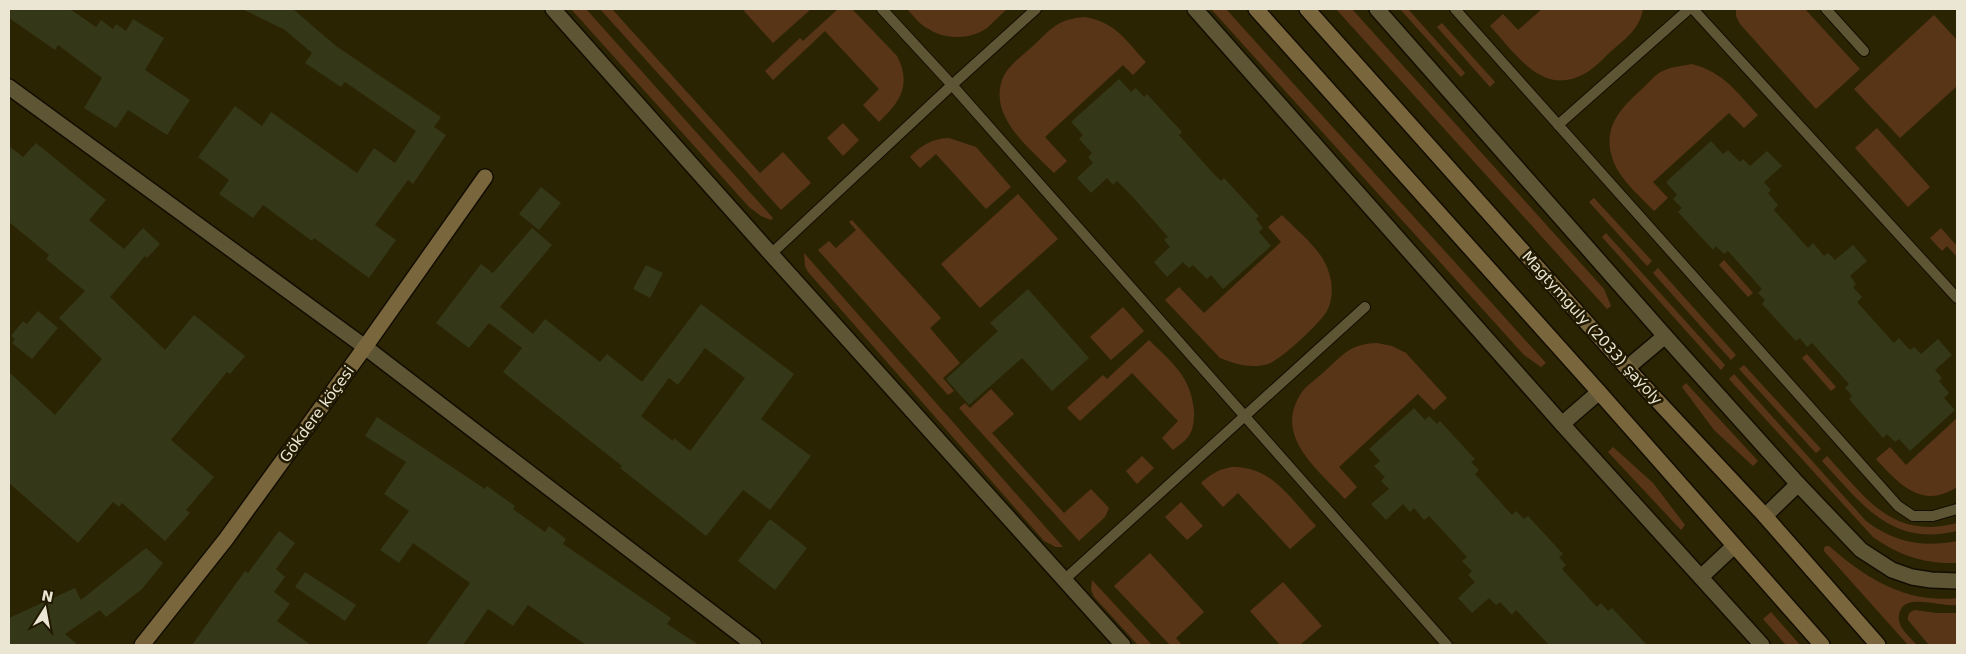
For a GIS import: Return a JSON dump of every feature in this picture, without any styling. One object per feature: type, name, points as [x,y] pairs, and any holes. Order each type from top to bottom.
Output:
[{"type":"main road","points":[[1256,9],[1600,392],[1822,645]]},
{"type":"main road","name":"Magtymguly (2033) şaýoly","points":[[1307,9],[1627,368],[1765,516],[1878,645]]},
{"type":"main road","name":"Gökdere köçesi","points":[[142,645],[226,539],[485,177]]},
{"type":"street","points":[[553,9],[1123,645]]},
{"type":"street","points":[[1195,9],[1562,424],[1762,645]]},
{"type":"street","points":[[1378,9],[1665,336],[1798,484],[1861,550],[1892,570],[1912,577],[1957,581]]},
{"type":"street","points":[[9,87],[365,347],[754,645]]},
{"type":"street","points":[[1627,368],[1665,336]]},
{"type":"street","points":[[1562,424],[1600,392]]},
{"type":"street","points":[[1765,516],[1798,484]]},
{"type":"street","points":[[1701,577],[1734,546]]},
{"type":"lane","points":[[882,9],[952,85],[1447,645]]},
{"type":"lane","points":[[771,254],[1036,9]]},
{"type":"lane","points":[[1455,9],[1898,506],[1913,516],[1933,516],[1957,509]]},
{"type":"lane","points":[[1558,125],[1689,9]]},
{"type":"lane","points":[[1693,9],[1957,298]]},
{"type":"lane","points":[[1826,9],[1864,51]]},
{"type":"lane","points":[[1064,580],[1365,307]]},
{"type":"shaded area","points":[[571,9],[586,9],[773,218],[771,220],[761,216],[749,207]]},
{"type":"shaded area","points":[[600,9],[612,9],[760,173],[783,152],[811,183],[781,210]]},
{"type":"shaded area","points":[[746,9],[811,9],[773,43],[744,11]]},
{"type":"shaded area","points":[[838,9],[852,9],[897,56],[901,66],[903,84],[898,100],[879,122],[863,105],[879,89],[825,31],[773,80],[765,71],[800,38],[803,41]]},
{"type":"shaded area","points":[[907,9],[1007,9],[980,32],[957,37],[934,32],[921,24]]},
{"type":"shaded area","points":[[1211,9],[1226,9],[1546,363],[1541,367],[1524,355]]},
{"type":"shaded area","points":[[1336,9],[1352,9],[1604,289],[1611,306],[1607,309]]},
{"type":"shaded area","points":[[1400,9],[1408,9],[1465,73],[1461,77]]},
{"type":"shaded area","points":[[1542,9],[1643,9],[1639,22],[1630,34],[1594,67],[1573,79],[1558,80],[1545,77],[1521,61],[1490,26],[1503,14],[1518,30]]},
{"type":"shaded area","points":[[1736,9],[1805,9],[1860,69],[1816,109],[1740,24],[1736,16]]},
{"type":"shaded area","points":[[1934,15],[1957,40],[1957,86],[1900,138],[1854,89]]},
{"type":"shaded area","points":[[1085,17],[1105,23],[1113,28],[1146,62],[1133,75],[1123,65],[1045,137],[1067,161],[1054,173],[1014,132],[1007,120],[1001,107],[1002,80],[1011,66],[1056,25],[1068,20]]},
{"type":"shaded area","points":[[1442,23],[1495,82],[1490,87],[1437,27]]},
{"type":"shaded area","points":[[1692,64],[1722,78],[1758,115],[1744,128],[1729,113],[1653,182],[1668,198],[1654,211],[1630,186],[1615,165],[1610,146],[1612,127],[1627,103],[1657,75],[1671,68]]},
{"type":"shaded area","points":[[843,123],[859,140],[843,156],[827,138]]},
{"type":"shaded area","points":[[1877,128],[1930,187],[1908,207],[1855,148]]},
{"type":"shaded area","points":[[949,138],[976,147],[1011,187],[986,209],[936,154],[920,168],[910,157],[927,143]]},
{"type":"shaded area","points":[[1018,194],[1058,239],[980,308],[941,264]]},
{"type":"shaded area","points":[[1594,198],[1652,261],[1647,266],[1589,202]]},
{"type":"shaded area","points":[[1282,215],[1316,249],[1326,265],[1332,287],[1329,307],[1323,317],[1300,340],[1268,364],[1244,365],[1220,358],[1165,300],[1179,287],[1204,313],[1281,242],[1268,227]]},
{"type":"shaded area","points":[[852,220],[941,318],[930,328],[960,363],[943,378],[954,391],[948,395],[818,250],[829,241],[836,248],[856,230],[849,222]]},
{"type":"shaded area","points":[[1941,228],[1957,244],[1957,257],[1947,246],[1942,251],[1930,238]]},
{"type":"shaded area","points":[[1606,233],[1725,365],[1721,370],[1602,237]]},
{"type":"shaded area","points":[[804,253],[1063,547],[1056,547],[1044,541],[808,272],[805,266]]},
{"type":"shaded area","points":[[1724,260],[1753,293],[1748,297],[1719,265]]},
{"type":"shaded area","points":[[1658,268],[1736,355],[1731,360],[1653,273]]},
{"type":"shaded area","points":[[1123,307],[1144,331],[1111,360],[1090,337]]},
{"type":"shaded area","points":[[1149,340],[1173,363],[1185,379],[1192,399],[1194,417],[1191,431],[1187,438],[1173,450],[1162,438],[1178,421],[1132,373],[1080,421],[1067,408],[1103,375],[1107,379]]},
{"type":"shaded area","points":[[1377,343],[1392,346],[1406,353],[1447,398],[1434,410],[1418,394],[1339,467],[1357,487],[1345,499],[1302,451],[1295,437],[1292,423],[1294,408],[1304,389],[1348,351],[1360,345]]},
{"type":"shaded area","points":[[1807,354],[1836,387],[1831,391],[1802,358]]},
{"type":"shaded area","points":[[1744,365],[1821,449],[1816,453],[1739,369]]},
{"type":"shaded area","points":[[1734,374],[1866,521],[1887,534],[1909,542],[1933,544],[1957,541],[1957,563],[1934,562],[1913,558],[1883,544],[1873,537],[1729,379]]},
{"type":"shaded area","points":[[1686,383],[1758,461],[1753,466],[1714,430],[1682,387]]},
{"type":"shaded area","points":[[991,389],[1014,414],[992,433],[1064,513],[1091,489],[1109,508],[1105,517],[1079,541],[959,408],[965,403],[970,408]]},
{"type":"shaded area","points":[[1957,418],[1957,487],[1933,496],[1922,495],[1903,485],[1876,459],[1890,447],[1906,465]]},
{"type":"shaded area","points":[[1613,447],[1653,483],[1685,525],[1681,530],[1608,452]]},
{"type":"shaded area","points":[[1142,456],[1154,468],[1137,484],[1126,471]]},
{"type":"shaded area","points":[[1827,456],[1869,501],[1898,521],[1915,526],[1934,527],[1957,523],[1957,531],[1934,534],[1914,533],[1896,527],[1880,518],[1865,506],[1822,461]]},
{"type":"shaded area","points":[[1232,467],[1246,468],[1270,478],[1289,495],[1316,526],[1290,549],[1238,493],[1223,507],[1201,483],[1215,472]]},
{"type":"shaded area","points":[[1181,502],[1203,526],[1187,540],[1165,517]]},
{"type":"shaded area","points":[[1826,546],[1829,546],[1872,578],[1888,586],[1904,593],[1921,597],[1957,598],[1957,605],[1910,602],[1904,606],[1899,614],[1900,624],[1917,645],[1908,645],[1824,551]]},
{"type":"shaded area","points":[[1150,553],[1204,612],[1176,638],[1182,645],[1170,645],[1114,586]]},
{"type":"shaded area","points":[[1092,580],[1152,645],[1138,645],[1094,597],[1091,590]]},
{"type":"shaded area","points":[[1283,582],[1322,626],[1300,645],[1280,645],[1250,611]]},
{"type":"shaded area","points":[[1915,610],[1957,613],[1957,645],[1929,645],[1908,620],[1909,614]]},
{"type":"shaded area","points":[[1771,612],[1800,645],[1786,645],[1763,619]]},
{"type":"building","points":[[9,9],[70,9],[96,27],[101,20],[113,29],[116,24],[126,31],[133,19],[164,38],[145,70],[190,100],[167,135],[128,110],[116,128],[84,108],[102,78],[58,45],[55,50],[9,18]]},
{"type":"building","points":[[242,9],[293,9],[336,46],[441,117],[434,127],[446,135],[413,184],[408,180],[375,225],[396,240],[369,278],[314,238],[312,241],[263,205],[253,218],[219,194],[229,180],[198,157],[235,106],[262,126],[271,112],[357,173],[374,148],[395,163],[416,131],[345,82],[341,87],[305,63],[312,53],[285,30]]},
{"type":"building","points":[[1119,79],[1131,92],[1136,88],[1144,97],[1147,94],[1182,132],[1179,135],[1212,172],[1221,181],[1224,178],[1259,216],[1256,219],[1263,228],[1259,232],[1271,246],[1223,289],[1211,275],[1207,279],[1193,265],[1189,268],[1183,262],[1167,277],[1154,262],[1170,247],[1164,240],[1168,237],[1131,195],[1117,181],[1113,185],[1107,178],[1091,193],[1077,178],[1093,163],[1088,157],[1092,153],[1079,139],[1083,135],[1071,122]]},
{"type":"building","points":[[1711,141],[1723,154],[1728,150],[1740,162],[1743,159],[1750,166],[1767,151],[1782,166],[1764,182],[1771,190],[1768,193],[1778,205],[1774,210],[1808,248],[1813,243],[1824,256],[1828,253],[1835,260],[1853,245],[1867,261],[1850,276],[1856,284],[1853,287],[1862,297],[1857,302],[1894,343],[1899,338],[1910,350],[1914,347],[1921,354],[1938,339],[1952,355],[1935,370],[1942,378],[1939,381],[1949,393],[1944,398],[1955,410],[1910,451],[1899,439],[1895,442],[1887,434],[1883,438],[1849,399],[1852,396],[1845,388],[1849,384],[1812,343],[1807,347],[1800,338],[1796,341],[1762,304],[1765,300],[1758,293],[1762,289],[1728,251],[1724,254],[1716,246],[1713,250],[1678,212],[1682,208],[1673,199],[1677,195],[1666,182]]},
{"type":"building","points":[[36,143],[106,200],[89,220],[124,249],[143,228],[160,244],[147,258],[145,256],[110,297],[165,350],[194,315],[245,356],[230,374],[227,372],[171,440],[214,477],[186,510],[190,513],[165,541],[122,503],[119,507],[113,502],[78,543],[9,483],[9,372],[55,415],[102,359],[59,318],[85,291],[46,259],[49,255],[9,222],[9,146],[23,157]]},
{"type":"building","points":[[541,187],[561,203],[539,230],[519,214]]},
{"type":"building","points":[[532,228],[552,245],[500,307],[533,334],[545,319],[600,362],[607,354],[642,382],[701,304],[794,374],[761,419],[811,456],[770,510],[743,490],[706,536],[620,468],[622,466],[503,372],[522,348],[489,323],[469,348],[436,323],[481,264],[493,273]],"holes":[[[705,348],[745,378],[690,451],[674,438],[673,441],[641,416],[669,378],[678,385]]]},
{"type":"building","points":[[646,265],[663,273],[650,298],[633,289]]},
{"type":"building","points":[[1028,289],[1089,358],[1052,391],[1022,358],[969,405],[946,379],[998,331],[990,323]]},
{"type":"building","points":[[38,311],[58,328],[32,359],[12,343],[15,339],[11,336],[23,321],[27,324]]},
{"type":"building","points":[[1414,408],[1425,420],[1429,416],[1437,424],[1440,421],[1475,459],[1471,462],[1479,470],[1475,474],[1512,515],[1516,511],[1524,519],[1528,516],[1563,554],[1559,557],[1566,565],[1562,569],[1597,607],[1601,603],[1608,611],[1612,608],[1647,645],[1549,645],[1516,610],[1512,615],[1500,602],[1496,605],[1489,598],[1472,613],[1458,598],[1475,582],[1468,575],[1472,571],[1462,561],[1467,557],[1429,516],[1424,520],[1414,508],[1410,512],[1403,504],[1386,520],[1371,504],[1389,489],[1381,481],[1385,477],[1374,466],[1380,461],[1369,449]]},
{"type":"building","points":[[377,417],[485,489],[487,486],[515,506],[513,509],[545,532],[549,526],[566,539],[563,544],[671,618],[667,624],[699,645],[586,645],[528,605],[513,626],[488,609],[463,645],[426,645],[470,583],[413,543],[399,563],[380,550],[409,511],[384,494],[406,462],[365,436]]},
{"type":"building","points":[[770,519],[807,548],[775,590],[738,561]]},
{"type":"building","points":[[279,531],[295,543],[276,569],[285,577],[274,592],[290,604],[277,621],[311,645],[192,645],[245,571],[248,573]]},
{"type":"building","points":[[146,548],[163,563],[142,589],[106,617],[100,610],[65,634],[78,645],[9,645],[9,618],[75,588],[81,600]]},
{"type":"building","points":[[305,572],[356,605],[345,621],[295,587]]}]
